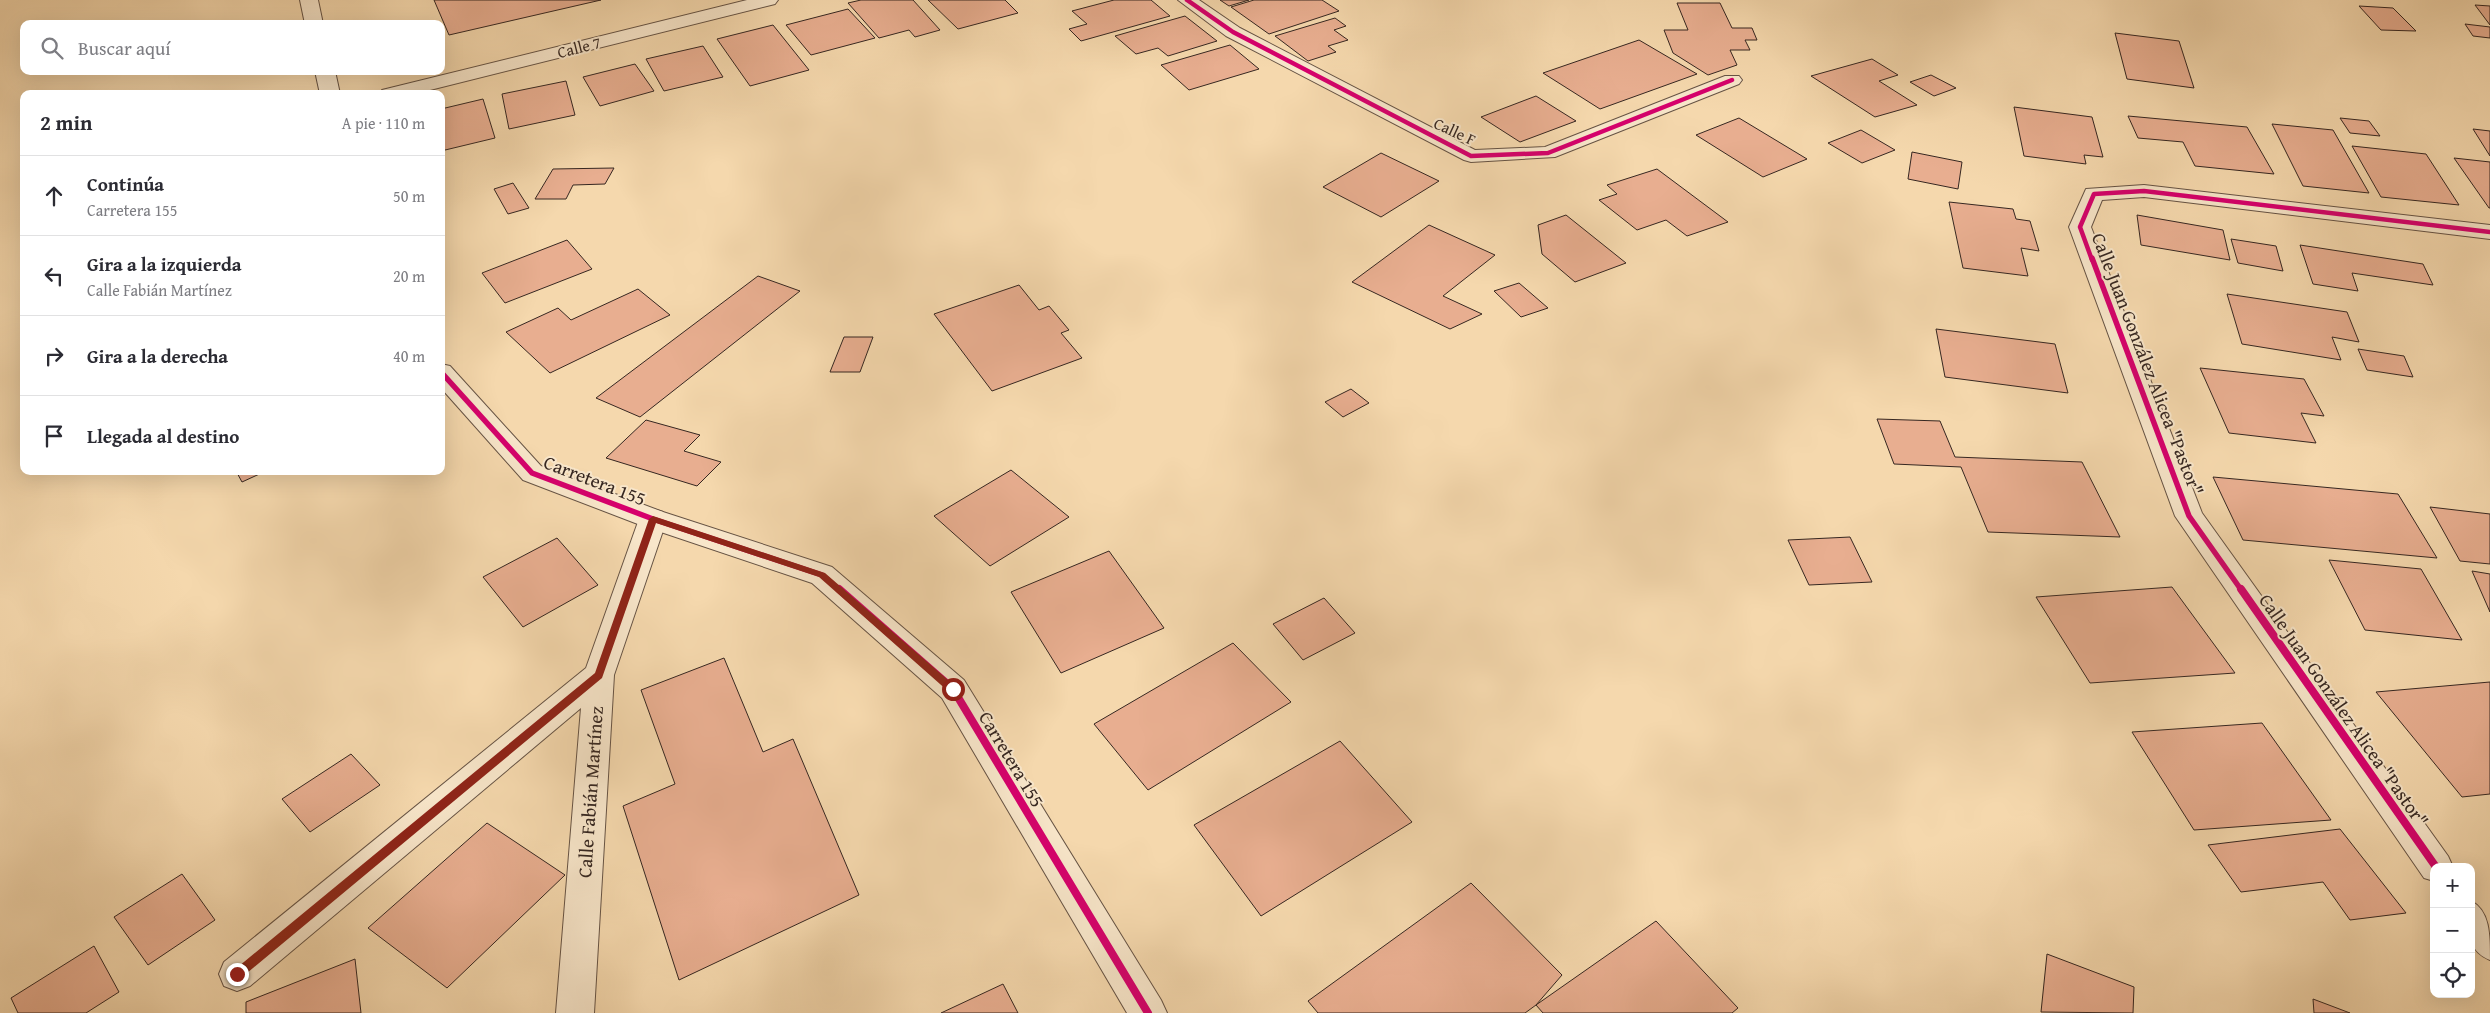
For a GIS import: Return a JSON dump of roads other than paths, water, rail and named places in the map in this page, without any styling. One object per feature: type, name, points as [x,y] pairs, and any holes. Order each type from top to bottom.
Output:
[{"type":"street","points":[[309,0],[313,20]]},
{"type":"street","name":"Calle 7","points":[[405,90],[770,0]]},
{"type":"street","name":"Calle F","points":[[1188,0],[1233,32],[1471,156],[1548,153],[1732,80]]},
{"type":"street","points":[[326,75],[329,90]]},
{"type":"street","name":"Calle Juan González Alicea \"Pastor\"","points":[[2433,863],[2189,516],[2080,227],[2094,194],[2144,192],[2490,232]]},
{"type":"street","name":"Carretera 155","points":[[445,376],[532,473],[653,519],[822,575],[953,689],[1148,1013]]},
{"type":"street","name":"Calle Fabián Martínez","points":[[575,1013],[599,675],[653,519]]},
{"type":"street","points":[[237,974],[599,675]]},
{"type":"street","points":[[2475,922],[2490,943]]}]
